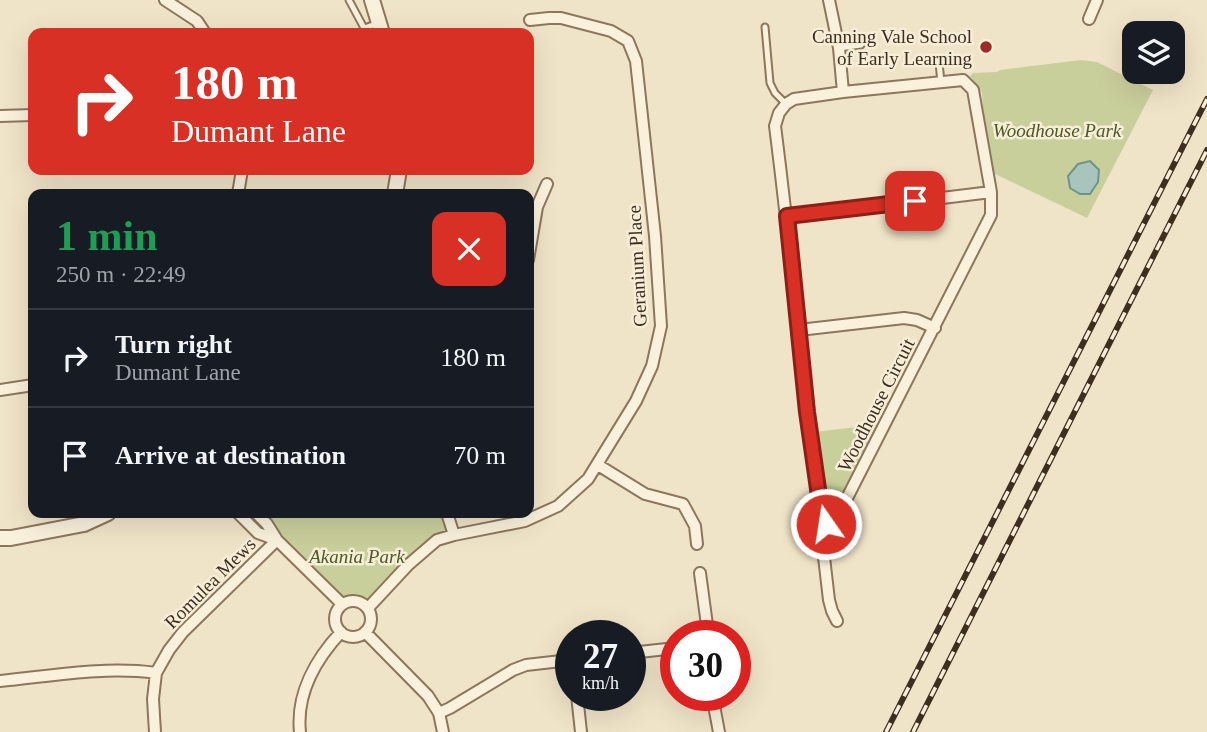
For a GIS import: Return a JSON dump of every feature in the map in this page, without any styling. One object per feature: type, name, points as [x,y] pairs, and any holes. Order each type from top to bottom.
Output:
[{"type":"street","points":[[165,0],[197,21],[202,28]]},
{"type":"street","points":[[1089,19],[1097,0]]},
{"type":"street","points":[[372,1],[380,28]]},
{"type":"street","points":[[830,1],[839,48],[843,92]]},
{"type":"street","name":"Geranium Place","points":[[530,20],[561,18],[611,32],[628,41],[636,61],[655,236],[661,326],[652,366],[636,401],[598,465],[588,480],[558,506],[534,517]]},
{"type":"street","name":"Woodhouse Circuit","points":[[963,80],[973,90],[991,192],[992,215],[935,328],[845,502],[829,509],[819,496],[807,412],[775,126],[779,113],[786,104],[794,99],[843,92],[963,80]]},
{"type":"street","points":[[0,116],[28,115]]},
{"type":"street","points":[[534,225],[537,207],[547,184]]},
{"type":"street","points":[[787,216],[991,192]]},
{"type":"street","points":[[799,330],[904,318],[935,328]]},
{"type":"street","points":[[0,390],[28,386]]},
{"type":"street","points":[[598,465],[645,494],[683,504],[695,526],[697,544]]},
{"type":"street","points":[[829,509],[822,540],[829,600],[837,621]]},
{"type":"street","points":[[0,538],[84,524],[97,518]]},
{"type":"street","points":[[243,518],[258,533],[277,540]]},
{"type":"street","points":[[261,518],[277,540],[342,604]]},
{"type":"street","points":[[449,518],[454,534]]},
{"type":"street","name":"Geranium Place","points":[[368,608],[408,565],[437,540],[532,518]]},
{"type":"street","name":"Romulea Mews","points":[[155,732],[153,699],[156,673],[169,650],[183,632],[277,540]]},
{"type":"street","points":[[701,573],[706,620]]},
{"type":"street","points":[[354,600],[368,608],[372,618],[365,632],[354,637],[341,632],[335,619],[342,604],[354,600]]},
{"type":"street","points":[[300,732],[300,708],[313,670],[341,632]]},
{"type":"street","points":[[365,632],[428,696],[439,713],[443,732]]},
{"type":"street","points":[[439,713],[513,670],[526,665],[555,662]]},
{"type":"street","points":[[0,681],[104,671],[156,673]]},
{"type":"street","points":[[579,711],[581,732]]},
{"type":"street","points":[[715,711],[719,732]]},
{"type":"lane","points":[[349,0],[364,28],[380,28]]},
{"type":"lane","points":[[765,27],[770,83],[786,104]]},
{"type":"lane","points":[[839,48],[861,45]]},
{"type":"lane","points":[[939,63],[941,82]]},
{"type":"green space","name":"Woodhouse Park","points":[[1081,60],[1097,62],[1122,74],[1122,84],[1141,84],[1153,90],[1087,218],[991,172],[982,93],[970,76],[973,73]]},
{"type":"green space","points":[[875,425],[880,428],[845,497],[836,503],[827,501],[822,495],[814,432]]},
{"type":"green space","name":"Akania Park","points":[[258,518],[447,518],[453,531],[437,540],[368,608],[358,600],[342,602]]},
{"type":"water","points":[[1090,161],[1099,170],[1098,182],[1090,194],[1080,194],[1070,188],[1068,176],[1078,164]]},
{"type":"railway","points":[[886,732],[1207,99]]},
{"type":"railway","points":[[913,732],[1207,150]]},
{"type":"place","name":"Canning Vale School of Early Learning","points":[[986,47]]},
{"type":"route","points":[[826,524],[829,509],[819,496],[807,412],[787,216],[915,201]]}]
